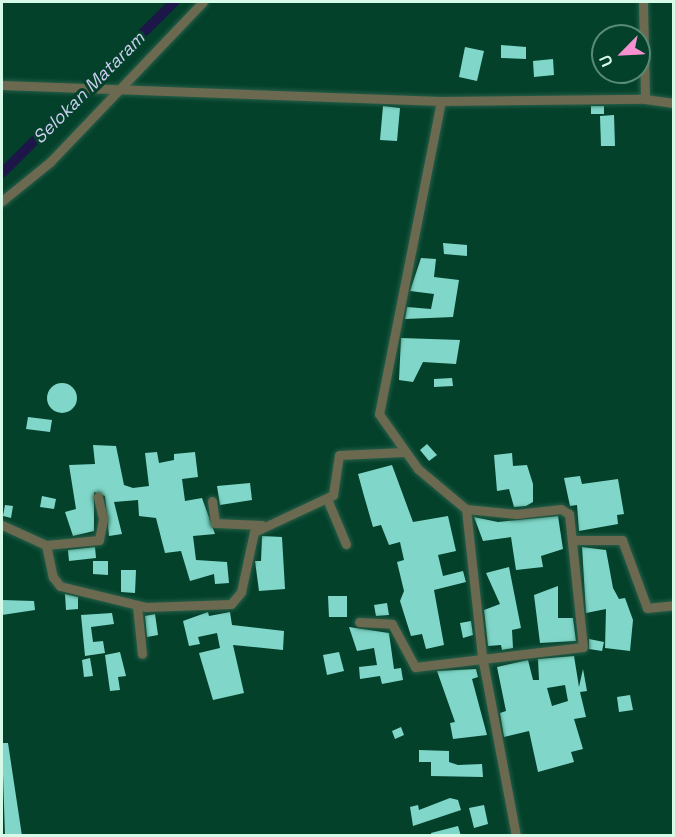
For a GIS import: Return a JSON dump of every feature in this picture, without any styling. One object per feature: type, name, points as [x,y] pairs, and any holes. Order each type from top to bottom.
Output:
[{"type":"street","points":[[2,201],[50,162],[203,2]]},
{"type":"street","points":[[643,2],[645,99]]},
{"type":"street","points":[[2,85],[123,87],[441,101],[645,99],[674,103]]},
{"type":"street","points":[[359,622],[392,624],[415,667],[482,656],[584,647],[571,517],[561,509],[516,514],[466,509],[404,452],[382,424],[379,402],[441,101]]},
{"type":"street","points":[[46,545],[56,583],[137,606],[221,605],[238,600],[250,537],[262,525],[327,499],[335,491],[343,452],[404,452]]},
{"type":"street","points":[[2,525],[46,545],[99,540],[103,533],[98,497]]},
{"type":"street","points":[[327,499],[346,544]]},
{"type":"street","points":[[212,501],[214,523],[262,525]]},
{"type":"street","points":[[466,509],[482,656],[516,836]]},
{"type":"street","points":[[572,540],[622,540],[647,608],[674,605]]},
{"type":"street","points":[[137,606],[142,654]]},
{"type":"building","points":[[501,45],[526,47],[526,59],[501,58]]},
{"type":"building","points":[[465,47],[484,51],[477,81],[459,77]]},
{"type":"building","points":[[553,59],[554,75],[534,77],[533,61]]},
{"type":"building","points":[[383,106],[400,108],[397,141],[380,140]]},
{"type":"building","points":[[591,106],[604,106],[604,114],[591,114]]},
{"type":"building","points":[[614,115],[615,146],[601,146],[600,116]]},
{"type":"building","points":[[443,243],[467,245],[467,256],[444,254]]},
{"type":"building","points":[[421,258],[436,259],[434,277],[459,280],[453,317],[405,319],[407,307],[431,309],[434,294],[410,291]]},
{"type":"building","points":[[401,338],[460,340],[456,364],[423,362],[413,382],[399,380]]},
{"type":"building","points":[[452,378],[453,386],[434,387],[434,379]]},
{"type":"building","points":[[62,383],[68,384],[76,392],[76,404],[68,412],[62,413],[56,412],[48,404],[47,398],[48,392],[56,384]]},
{"type":"building","points":[[28,417],[52,420],[50,432],[26,429]]},
{"type":"building","points":[[427,444],[437,455],[429,461],[420,450]]},
{"type":"building","points":[[93,445],[116,446],[124,485],[133,488],[149,486],[145,453],[157,452],[159,463],[174,460],[174,454],[195,452],[198,477],[182,479],[185,501],[202,498],[215,534],[193,536],[196,560],[227,562],[229,583],[215,584],[214,574],[190,581],[181,551],[165,553],[156,518],[139,516],[138,500],[114,502],[122,534],[109,536],[105,496],[94,492],[94,531],[73,536],[65,512],[76,509],[69,465],[95,464]]},
{"type":"building","points":[[512,453],[513,466],[527,465],[533,484],[533,502],[526,506],[514,507],[509,489],[497,491],[494,455]]},
{"type":"building","points":[[392,465],[413,522],[448,516],[456,551],[438,555],[443,576],[463,571],[466,582],[434,590],[444,645],[426,649],[422,634],[411,636],[400,601],[404,591],[397,562],[404,560],[400,542],[389,545],[381,525],[373,527],[364,496],[358,474]]},
{"type":"building","points":[[580,476],[582,484],[618,479],[624,514],[617,515],[618,524],[579,531],[577,505],[570,506],[564,478]]},
{"type":"building","points":[[250,483],[252,500],[220,505],[217,486]]},
{"type":"building","points":[[42,496],[56,499],[54,509],[40,507]]},
{"type":"building","points":[[5,505],[13,506],[11,518],[3,516]]},
{"type":"building","points":[[558,516],[563,549],[541,556],[543,567],[516,570],[511,537],[483,541],[474,517],[498,522]]},
{"type":"building","points":[[262,536],[282,537],[285,589],[259,591],[255,561],[261,561]]},
{"type":"building","points":[[95,547],[96,558],[69,561],[68,550]]},
{"type":"building","points":[[582,547],[606,550],[613,588],[619,599],[625,598],[633,620],[630,651],[605,648],[606,609],[586,613]]},
{"type":"building","points":[[93,561],[108,561],[108,575],[93,574]]},
{"type":"building","points":[[509,567],[521,628],[512,630],[513,648],[502,650],[501,645],[488,646],[484,610],[500,604],[486,573]]},
{"type":"building","points":[[121,570],[136,570],[135,593],[121,592]]},
{"type":"building","points":[[558,586],[558,618],[573,618],[576,641],[540,643],[534,595]]},
{"type":"building","points":[[65,594],[78,597],[78,609],[66,610]]},
{"type":"building","points":[[328,596],[347,596],[347,617],[329,617]]},
{"type":"building","points":[[2,600],[34,601],[35,610],[2,615]]},
{"type":"building","points":[[387,603],[389,615],[376,616],[374,605]]},
{"type":"building","points":[[208,612],[209,616],[230,612],[232,625],[284,631],[283,650],[233,645],[244,693],[213,700],[199,653],[220,648],[217,633],[198,637],[200,644],[189,646],[183,621]]},
{"type":"building","points":[[112,613],[114,624],[91,627],[93,642],[103,641],[105,653],[85,656],[81,615]]},
{"type":"building","points":[[155,614],[158,635],[147,637],[145,616]]},
{"type":"building","points":[[471,621],[473,635],[463,638],[460,623]]},
{"type":"building","points":[[349,627],[389,633],[394,669],[401,668],[403,680],[382,684],[380,676],[360,679],[359,667],[377,665],[374,648],[357,651]]},
{"type":"building","points":[[589,639],[604,642],[602,651],[589,649]]},
{"type":"building","points":[[120,652],[126,676],[118,677],[120,690],[110,691],[105,655]]},
{"type":"building","points":[[339,652],[344,671],[327,675],[323,655]]},
{"type":"building","points":[[574,656],[579,687],[583,669],[587,691],[580,692],[586,717],[574,719],[583,749],[571,752],[574,762],[538,772],[529,731],[504,737],[500,713],[506,711],[497,667],[528,660],[533,680],[539,680],[538,659]],"holes":[[[565,685],[568,701],[552,706],[547,688]]]},
{"type":"building","points":[[90,658],[93,676],[84,677],[82,660]]},
{"type":"building","points":[[476,669],[478,677],[472,679],[487,735],[453,739],[450,723],[455,722],[437,671]]},
{"type":"building","points":[[630,695],[633,710],[619,712],[617,697]]},
{"type":"building","points":[[401,727],[404,735],[395,739],[392,731]]},
{"type":"building","points":[[2,743],[8,743],[22,836],[5,836]]},
{"type":"building","points":[[419,750],[449,751],[449,762],[458,765],[482,764],[483,777],[431,776],[431,762],[419,762]]},
{"type":"building","points":[[450,798],[458,800],[461,810],[413,826],[410,807],[418,805],[419,810]]},
{"type":"building","points":[[484,805],[488,824],[474,828],[469,808]]},
{"type":"building","points":[[458,826],[461,836],[432,836],[431,833]]},
{"type":"waterway","name":"Selokan Mataram","points":[[2,173],[174,2]]}]
